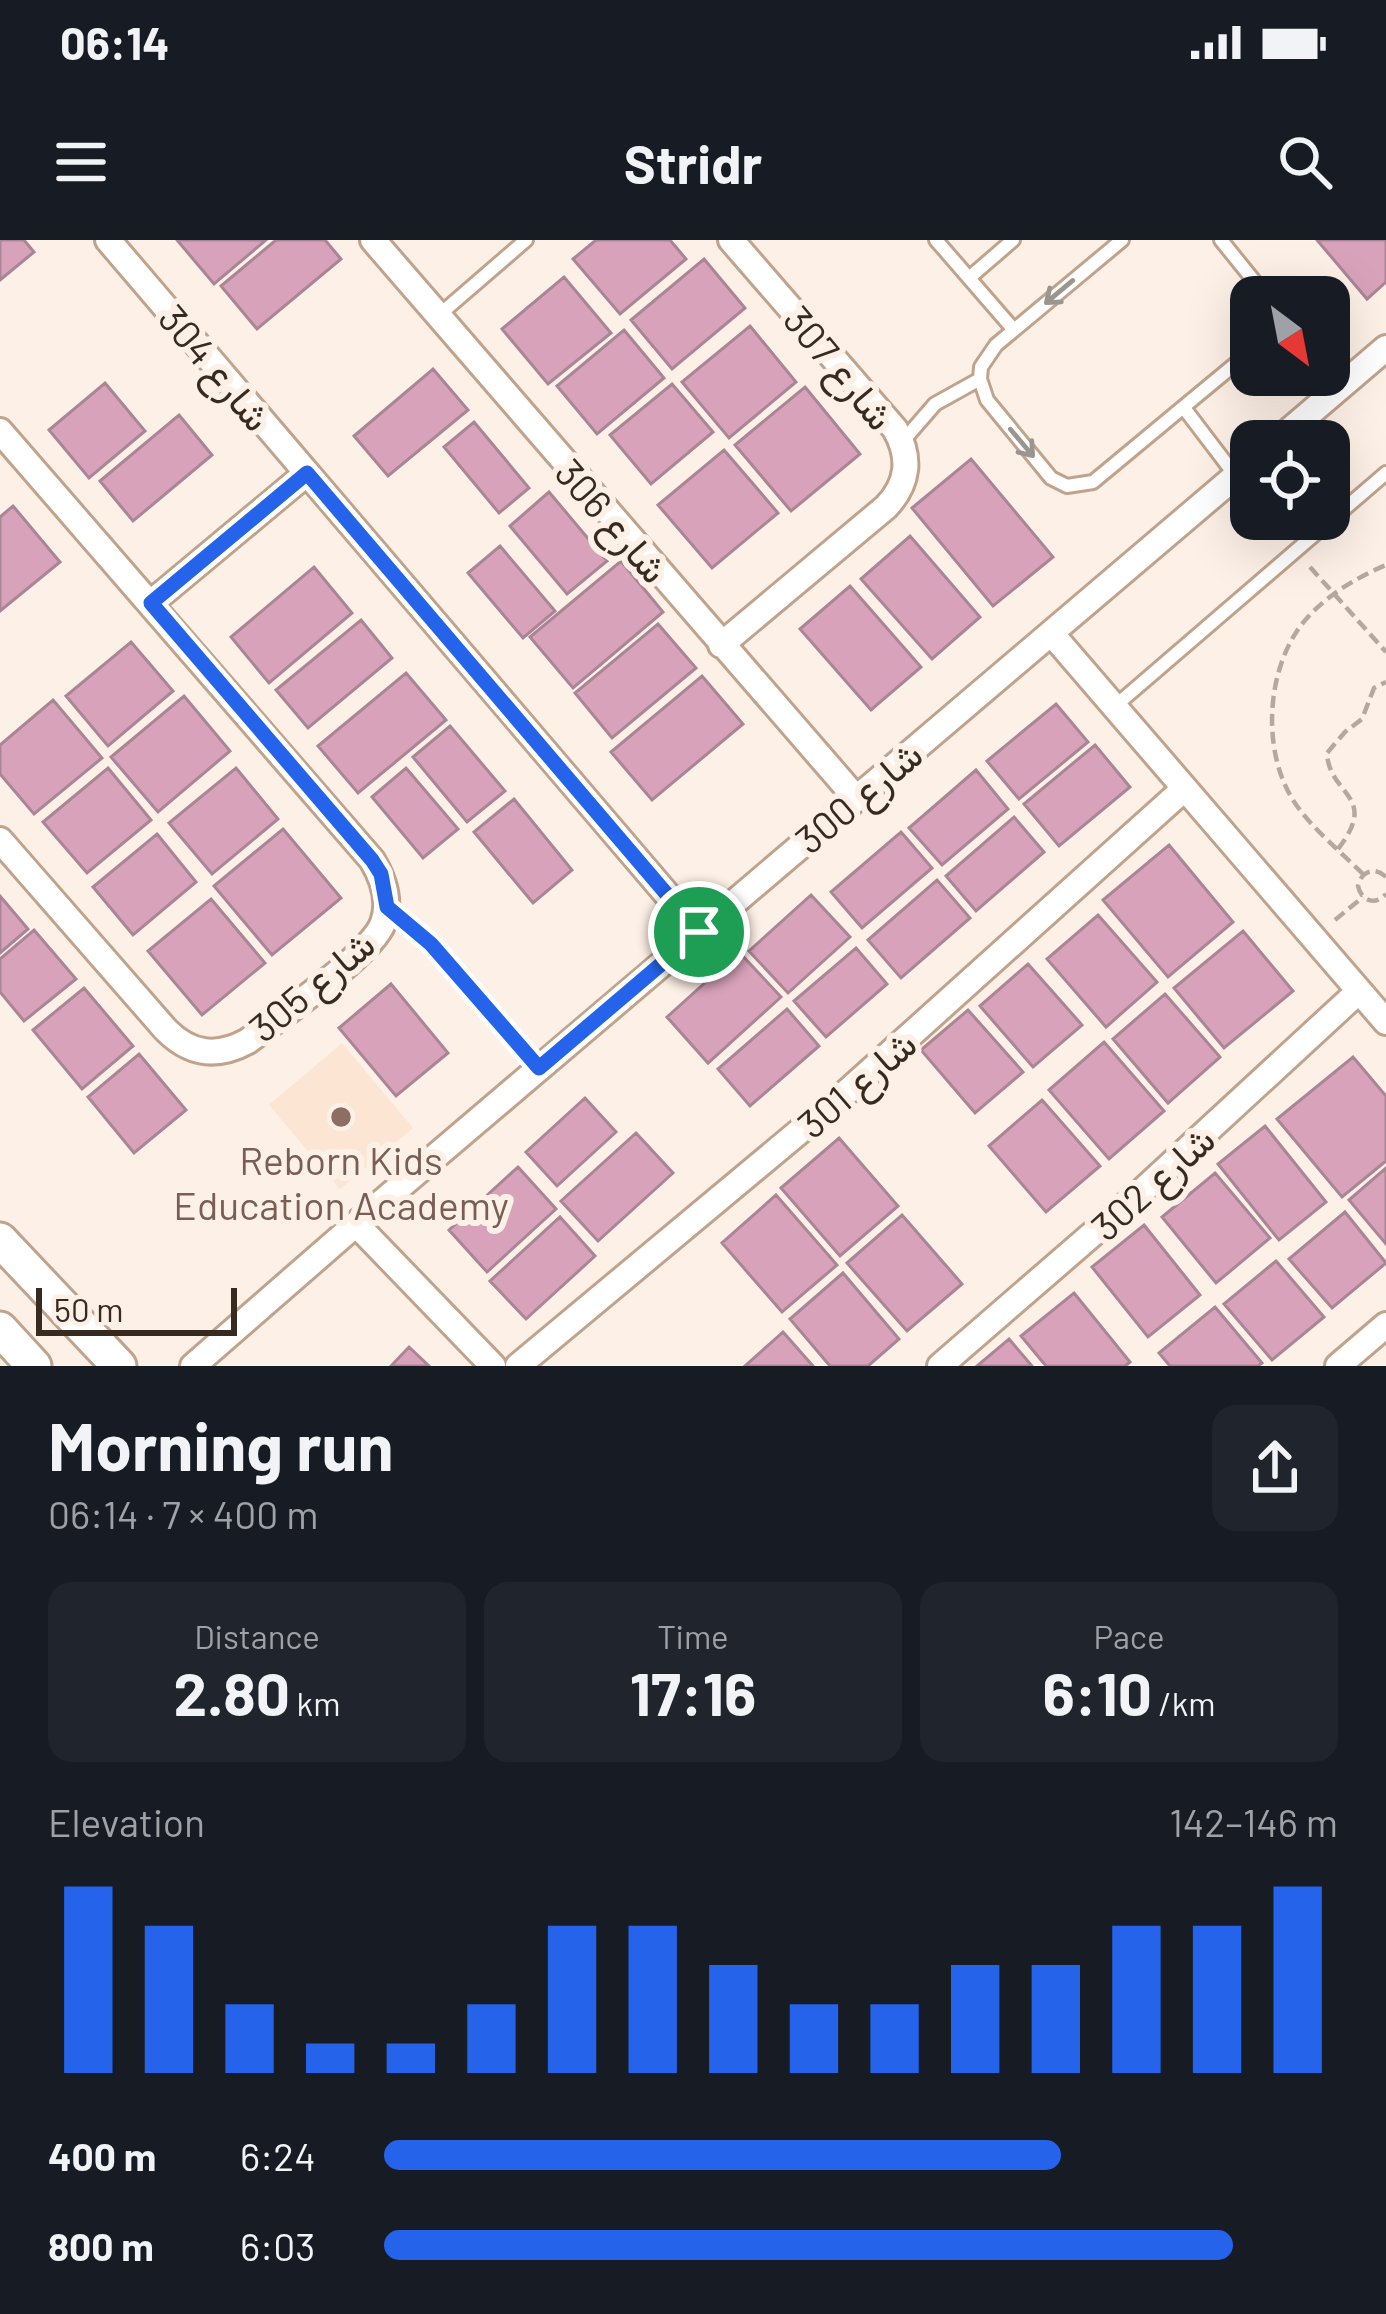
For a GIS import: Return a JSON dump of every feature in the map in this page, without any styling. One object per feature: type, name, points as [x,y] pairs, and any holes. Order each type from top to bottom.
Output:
[{"type":"street","name":"شارع 304","points":[[108,240],[699,932]]},
{"type":"street","name":"شارع 306","points":[[373,240],[856,798]]},
{"type":"street","name":"شارع 307","points":[[721,645],[896,496],[907,470],[895,429],[741,244]]},
{"type":"street","points":[[1302,420],[1386,348]]},
{"type":"street","name":"شارع 305","points":[[0,431],[372,860],[381,874],[387,907],[384,922],[366,949],[248,1041],[232,1050],[196,1051],[166,1030],[0,840]]},
{"type":"street","points":[[151,603],[307,473]]},
{"type":"street","name":"شارع 300","points":[[193,1366],[1230,482]]},
{"type":"street","points":[[1051,633],[1386,1022]]},
{"type":"street","name":"شارع 301","points":[[518,1366],[865,1077],[1184,789]]},
{"type":"street","name":"شارع 302","points":[[940,1366],[1141,1192],[1359,991]]},
{"type":"street","points":[[356,1224],[493,1366]]},
{"type":"street","points":[[0,1240],[119,1366]]},
{"type":"street","points":[[1338,1366],[1386,1325]]},
{"type":"street","points":[[0,1329],[34,1366]]},
{"type":"lane","points":[[438,316],[526,240]]},
{"type":"lane","points":[[936,240],[1014,330]]},
{"type":"lane","points":[[969,278],[1013,240]]},
{"type":"lane","points":[[1122,240],[990,351],[981,368],[987,400],[1051,478],[1067,486],[1094,482],[1230,369]]},
{"type":"lane","points":[[1221,240],[1250,276]]},
{"type":"lane","points":[[902,442],[935,404],[980,379]]},
{"type":"lane","points":[[1184,408],[1230,456]]},
{"type":"lane","points":[[1114,707],[1386,473]]},
{"type":"lane","points":[[387,907],[431,944],[539,1068]]},
{"type":"path","points":[[1295,551],[1386,652]]},
{"type":"path","points":[[1363,874],[1293,800],[1280,770],[1272,702],[1297,632],[1334,594],[1386,566]]},
{"type":"path","points":[[1338,849],[1354,824],[1354,812],[1327,753],[1361,719],[1374,688],[1386,682]]},
{"type":"path","points":[[1385,875],[1370,871],[1358,886],[1363,897],[1376,901],[1386,912]]},
{"type":"path","points":[[1376,901],[1386,894]]},
{"type":"path","points":[[1312,939],[1363,897]]},
{"type":"shaded area","name":"Reborn Kids Education Academy","points":[[342,1043],[413,1128],[340,1189],[269,1105]]},
{"type":"building","points":[[0,240],[24,240],[34,252],[0,280]]},
{"type":"building","points":[[177,240],[266,240],[214,284]]},
{"type":"building","points":[[276,240],[325,240],[341,259],[257,329],[221,286]]},
{"type":"building","points":[[596,240],[670,240],[686,259],[620,314],[573,259]]},
{"type":"building","points":[[1317,240],[1386,240],[1386,282],[1367,299]]},
{"type":"building","points":[[704,259],[745,308],[672,369],[631,320]]},
{"type":"building","points":[[564,277],[611,333],[548,384],[502,329]]},
{"type":"building","points":[[750,326],[796,382],[729,438],[682,382]]},
{"type":"building","points":[[624,330],[664,378],[597,434],[557,386]]},
{"type":"building","points":[[433,369],[468,410],[388,476],[354,436]]},
{"type":"building","points":[[105,383],[145,431],[89,478],[49,430]]},
{"type":"building","points":[[672,384],[713,432],[651,484],[610,435]]},
{"type":"building","points":[[805,387],[860,454],[791,511],[735,445]]},
{"type":"building","points":[[179,415],[212,455],[133,521],[100,481]]},
{"type":"building","points":[[474,422],[529,488],[499,513],[444,447]]},
{"type":"building","points":[[724,450],[778,513],[712,568],[658,505]]},
{"type":"building","points":[[971,459],[1053,557],[993,606],[912,508]]},
{"type":"building","points":[[549,492],[607,561],[567,594],[510,526]]},
{"type":"building","points":[[13,506],[60,562],[0,611],[0,517]]},
{"type":"building","points":[[910,536],[980,617],[932,659],[861,579]]},
{"type":"building","points":[[500,546],[555,611],[523,638],[468,573]]},
{"type":"building","points":[[621,561],[663,612],[573,688],[530,637]]},
{"type":"building","points":[[314,567],[352,613],[269,683],[231,637]]},
{"type":"building","points":[[850,586],[921,667],[871,710],[800,629]]},
{"type":"building","points":[[361,620],[392,658],[308,728],[276,690]]},
{"type":"building","points":[[658,624],[696,668],[612,738],[575,693]]},
{"type":"building","points":[[131,642],[173,691],[108,746],[66,696]]},
{"type":"building","points":[[406,673],[446,720],[358,793],[318,746]]},
{"type":"building","points":[[702,676],[743,724],[652,800],[611,752]]},
{"type":"building","points":[[184,696],[230,751],[158,812],[111,757]]},
{"type":"building","points":[[53,700],[102,758],[34,814],[0,774],[0,745]]},
{"type":"building","points":[[1056,704],[1088,742],[1019,799],[987,761]]},
{"type":"building","points":[[450,726],[505,791],[467,822],[413,757]]},
{"type":"building","points":[[1095,745],[1130,787],[1059,846],[1024,804]]},
{"type":"building","points":[[108,768],[151,820],[87,873],[43,822]]},
{"type":"building","points":[[236,768],[278,819],[212,874],[169,823]]},
{"type":"building","points":[[406,768],[458,829],[423,858],[372,797]]},
{"type":"building","points":[[976,770],[1008,809],[942,865],[909,828]]},
{"type":"building","points":[[514,799],[572,870],[533,903],[474,832]]},
{"type":"building","points":[[1014,817],[1044,852],[976,911],[946,876]]},
{"type":"building","points":[[283,829],[341,898],[272,955],[214,886]]},
{"type":"building","points":[[901,832],[932,868],[862,928],[831,892]]},
{"type":"building","points":[[157,834],[196,882],[133,935],[93,887]]},
{"type":"building","points":[[1169,845],[1233,922],[1168,977],[1103,900]]},
{"type":"building","points":[[937,880],[970,918],[901,978],[868,940]]},
{"type":"building","points":[[811,895],[850,937],[788,993],[749,951]]},
{"type":"building","points":[[0,896],[28,929],[0,953]]},
{"type":"building","points":[[211,899],[265,963],[202,1015],[148,951]]},
{"type":"building","points":[[1098,915],[1157,982],[1106,1027],[1047,959]]},
{"type":"building","points":[[34,930],[76,979],[24,1021],[0,992],[0,959]]},
{"type":"building","points":[[1243,931],[1293,991],[1224,1048],[1174,988]]},
{"type":"building","points":[[856,948],[887,984],[826,1037],[794,1001]]},
{"type":"building","points":[[739,952],[781,997],[708,1063],[667,1017]]},
{"type":"building","points":[[1028,964],[1082,1025],[1033,1067],[980,1006]]},
{"type":"building","points":[[391,984],[448,1053],[396,1096],[339,1028]]},
{"type":"building","points":[[84,988],[133,1046],[82,1089],[33,1030]]},
{"type":"building","points":[[1165,994],[1220,1057],[1168,1103],[1113,1039]]},
{"type":"building","points":[[787,1009],[819,1046],[750,1106],[718,1069]]},
{"type":"building","points":[[968,1010],[1023,1072],[975,1113],[921,1050]]},
{"type":"building","points":[[1104,1042],[1164,1111],[1109,1159],[1049,1090]]},
{"type":"building","points":[[139,1054],[186,1110],[134,1153],[88,1097]]},
{"type":"building","points":[[1353,1057],[1386,1096],[1386,1161],[1342,1197],[1277,1119]]},
{"type":"building","points":[[585,1098],[616,1132],[557,1186],[526,1152]]},
{"type":"building","points":[[1042,1100],[1100,1166],[1046,1212],[989,1146]]},
{"type":"building","points":[[1265,1126],[1326,1202],[1279,1240],[1218,1164]]},
{"type":"building","points":[[636,1133],[673,1173],[598,1241],[561,1201]]},
{"type":"building","points":[[839,1138],[898,1206],[840,1256],[781,1188]]},
{"type":"building","points":[[518,1167],[556,1209],[487,1272],[449,1230]]},
{"type":"building","points":[[1386,1168],[1386,1244],[1349,1200]]},
{"type":"building","points":[[1215,1173],[1270,1238],[1216,1283],[1162,1217]]},
{"type":"building","points":[[776,1195],[837,1265],[782,1312],[722,1243]]},
{"type":"building","points":[[1345,1212],[1386,1263],[1332,1308],[1289,1259]]},
{"type":"building","points":[[902,1215],[962,1284],[907,1331],[847,1263]]},
{"type":"building","points":[[560,1217],[595,1256],[526,1319],[490,1281]]},
{"type":"building","points":[[1144,1225],[1200,1295],[1148,1337],[1092,1267]]},
{"type":"building","points":[[1276,1261],[1324,1317],[1272,1360],[1224,1304]]},
{"type":"building","points":[[843,1273],[899,1339],[868,1366],[830,1366],[790,1319]]},
{"type":"building","points":[[1074,1293],[1130,1362],[1125,1366],[1046,1366],[1021,1336]]},
{"type":"building","points":[[1215,1307],[1262,1363],[1170,1366],[1159,1353]]},
{"type":"building","points":[[783,1332],[813,1366],[745,1366]]},
{"type":"building","points":[[1009,1339],[1032,1366],[977,1366]]},
{"type":"building","points":[[409,1347],[429,1366],[391,1366]]},
{"type":"place","name":"Reborn Kids Education Academy","points":[[341,1117]]},
{"type":"route","points":[[307,473],[699,932],[539,1068],[431,944],[387,907],[381,874],[372,860],[151,603],[307,473]]}]
